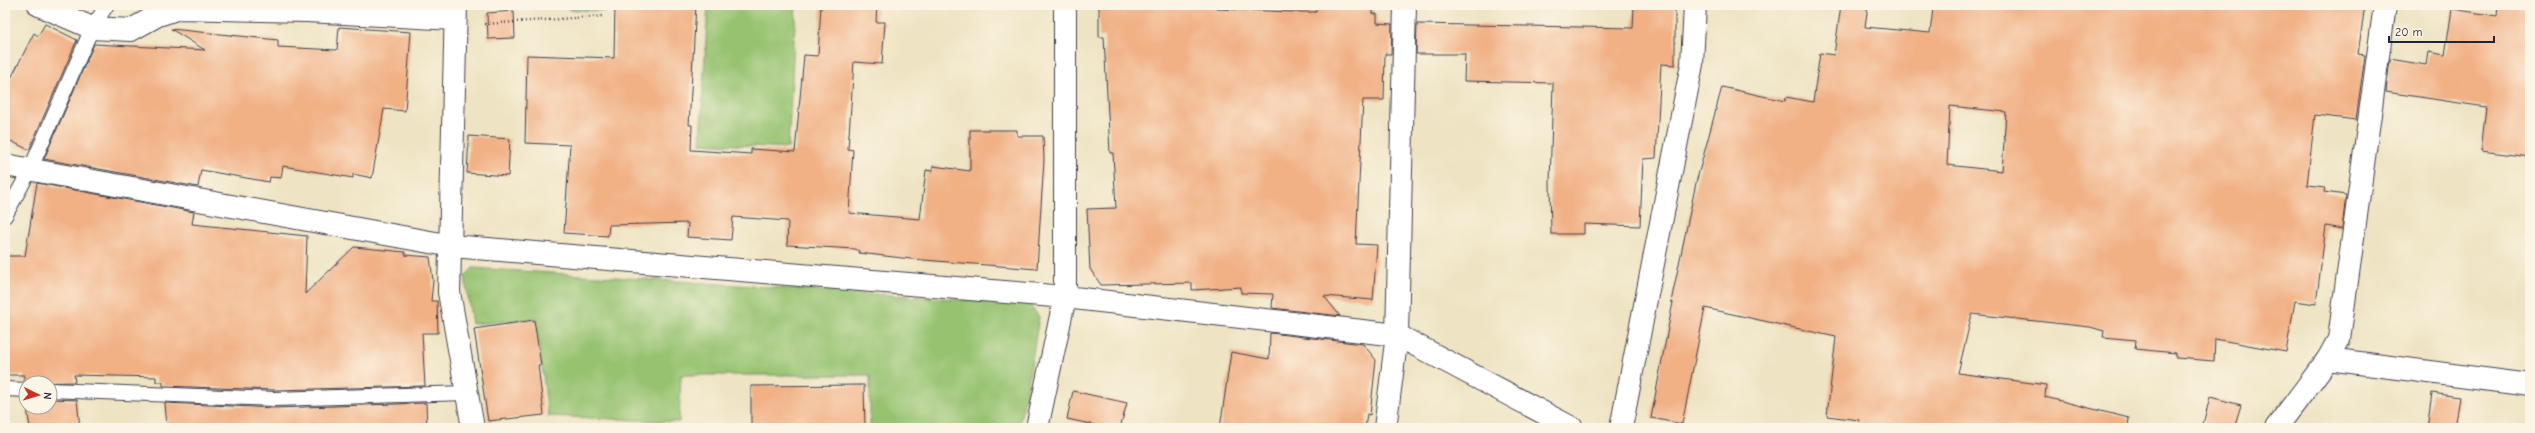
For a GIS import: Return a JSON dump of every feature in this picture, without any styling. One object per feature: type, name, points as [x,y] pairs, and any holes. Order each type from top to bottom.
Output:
[{"type":"street","points":[[39,5],[92,28],[131,30],[158,15],[179,8],[456,12],[452,246],[449,292],[473,428]]},
{"type":"street","points":[[1037,428],[1066,297],[1065,5]]},
{"type":"street","points":[[1385,428],[1397,335],[1405,5]]},
{"type":"street","points":[[1621,428],[1692,64],[1695,5]]},
{"type":"street","points":[[2276,428],[2328,359],[2339,339],[2385,5]]},
{"type":"street","points":[[5,165],[452,246],[1066,297],[1397,335],[1572,428]]},
{"type":"street","points":[[2328,359],[2530,385]]},
{"type":"lane","points":[[5,216],[30,170],[92,28],[107,5]]},
{"type":"lane","points":[[5,389],[18,390]]},
{"type":"lane","points":[[58,390],[275,399],[466,393]]},
{"type":"path","points":[[482,23],[496,24],[604,16]]},
{"type":"green space","points":[[569,5],[606,5],[605,11],[569,10]]},
{"type":"green space","points":[[708,5],[796,5],[788,148],[700,143]]},
{"type":"green space","points":[[473,268],[1029,304],[1039,317],[1026,395],[1018,428],[870,428],[870,375],[681,375],[679,422],[548,416],[536,319],[472,324],[465,276]]},
{"type":"building","points":[[615,5],[696,5],[689,125],[692,125],[691,150],[751,154],[751,149],[795,152],[804,55],[818,56],[821,5],[877,5],[876,22],[885,22],[882,64],[854,62],[848,149],[853,150],[849,213],[920,219],[926,170],[932,171],[933,166],[970,171],[970,130],[1017,130],[1017,136],[1043,136],[1044,160],[1037,269],[911,259],[859,253],[859,251],[855,249],[787,245],[788,221],[733,217],[731,240],[687,237],[688,223],[609,225],[608,236],[564,233],[570,145],[525,143],[527,55],[614,58]]},
{"type":"building","points":[[1099,5],[1189,5],[1218,7],[1218,9],[1316,12],[1316,5],[1373,5],[1373,14],[1377,14],[1377,23],[1392,24],[1391,54],[1385,54],[1384,100],[1363,100],[1356,244],[1377,245],[1373,300],[1324,296],[1340,316],[1272,308],[1273,294],[1241,293],[1241,287],[1192,290],[1192,283],[1101,285],[1090,269],[1087,209],[1116,208],[1113,153],[1110,153],[1104,37],[1099,37]]},
{"type":"building","points":[[1634,5],[1675,5],[1675,65],[1661,64],[1656,158],[1643,159],[1640,226],[1584,224],[1584,234],[1551,234],[1550,183],[1553,83],[1464,81],[1465,54],[1416,54],[1417,24],[1633,28]]},
{"type":"building","points":[[1841,5],[1868,5],[1865,27],[1930,33],[1933,8],[1937,8],[1937,5],[2365,5],[2358,54],[2365,55],[2356,120],[2315,115],[2307,185],[2325,187],[2324,192],[2346,195],[2342,229],[2326,226],[2316,304],[2295,301],[2286,352],[2215,339],[2214,361],[2176,358],[2176,353],[2135,349],[2136,340],[2103,337],[2104,331],[2090,327],[1972,314],[1958,373],[2046,385],[2045,397],[2129,418],[2128,428],[1858,428],[1859,420],[1827,416],[1836,337],[1705,308],[1682,424],[1651,418],[1673,302],[1671,302],[1696,183],[1722,87],[1785,101],[1786,97],[1813,102],[1820,53],[1834,55]],"holes":[[[1950,106],[2006,112],[2002,171],[1947,165]]]},
{"type":"building","points":[[2498,5],[2530,5],[2530,157],[2481,151],[2486,107],[2386,92],[2390,59],[2426,65],[2428,52],[2445,55],[2452,9],[2497,16]]},
{"type":"building","points":[[514,11],[515,38],[488,39],[487,13]]},
{"type":"building","points":[[45,24],[77,40],[29,150],[5,138],[5,90],[34,33],[38,36]]},
{"type":"building","points":[[339,27],[411,32],[405,111],[384,109],[372,178],[353,174],[353,178],[283,166],[281,178],[270,177],[269,182],[201,170],[198,187],[44,159],[94,44],[205,50],[171,29],[278,40],[278,47],[337,50]]},
{"type":"building","points":[[469,136],[510,139],[508,176],[467,173]]},
{"type":"building","points":[[37,183],[194,212],[192,224],[307,236],[305,294],[354,247],[405,252],[405,255],[430,257],[433,281],[431,301],[437,301],[438,333],[422,333],[425,386],[275,390],[163,386],[163,382],[156,382],[156,377],[74,375],[75,382],[58,382],[58,375],[5,375],[5,256],[25,256]]},
{"type":"building","points":[[534,320],[541,365],[538,365],[544,415],[488,421],[474,329]]},
{"type":"building","points":[[1270,333],[1363,344],[1376,360],[1370,415],[1367,414],[1365,428],[1220,428],[1231,352],[1269,359]]},
{"type":"building","points":[[864,385],[865,428],[751,428],[751,386]]},
{"type":"building","points":[[1073,391],[1127,403],[1120,428],[1109,428],[1067,419]]},
{"type":"building","points":[[2432,393],[2459,397],[2454,428],[2427,428]]},
{"type":"building","points":[[2210,397],[2241,405],[2234,428],[2202,428]]},
{"type":"building","points":[[58,399],[77,400],[80,428],[30,428],[28,415],[58,415]]},
{"type":"building","points":[[165,403],[275,408],[426,403],[427,428],[167,428]]}]
